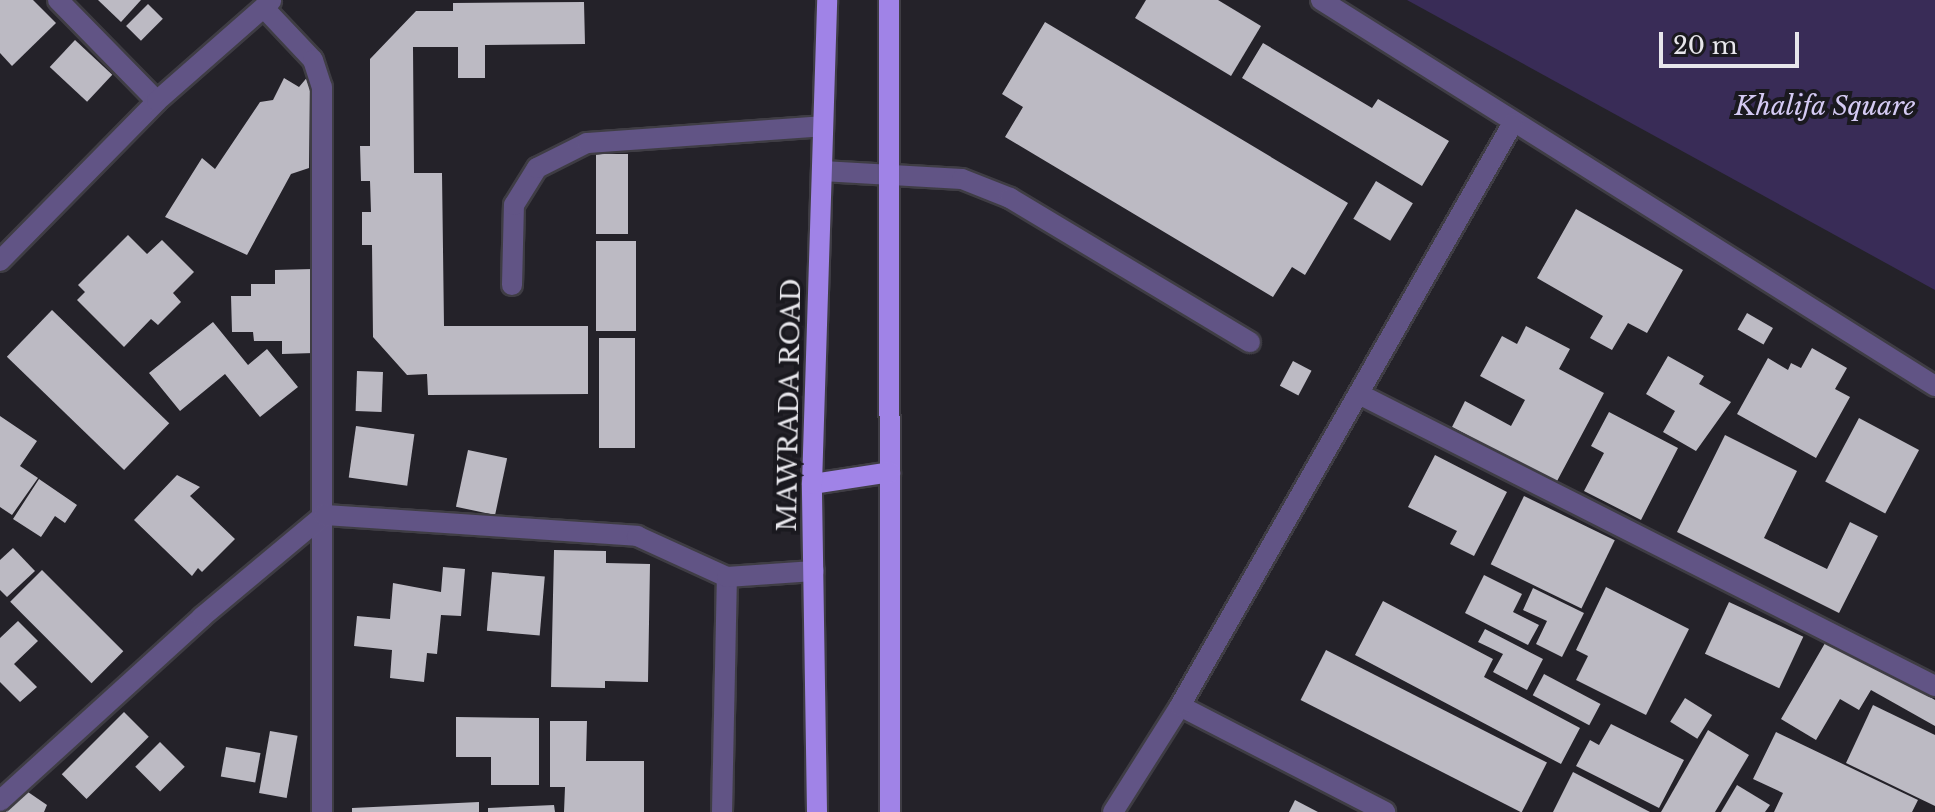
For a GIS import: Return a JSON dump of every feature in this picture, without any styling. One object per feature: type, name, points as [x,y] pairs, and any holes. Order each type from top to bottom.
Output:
[{"type":"main road","name":"MAWRADA ROAD","points":[[817,812],[812,484],[827,0]]},
{"type":"main road","points":[[889,0],[890,812]]},
{"type":"main road","points":[[812,484],[890,472]]},
{"type":"street","points":[[58,0],[157,101]]},
{"type":"street","points":[[1321,0],[1935,386]]},
{"type":"street","points":[[0,261],[157,101],[268,4],[313,60],[322,87],[322,812]]},
{"type":"street","points":[[1113,812],[1180,706],[1513,123]]},
{"type":"street","points":[[512,285],[514,205],[537,168],[587,143],[822,126]]},
{"type":"street","points":[[822,171],[889,171],[962,179],[1010,198],[1250,342]]},
{"type":"street","points":[[1359,394],[1935,686]]},
{"type":"street","points":[[0,801],[202,617],[324,515],[637,536],[727,577],[814,571]]},
{"type":"street","points":[[722,812],[727,577]]},
{"type":"street","points":[[1180,706],[1385,812]]},
{"type":"green space","name":"Khalifa Square","points":[[1407,0],[1935,0],[1935,290]]},
{"type":"building","points":[[0,0],[33,0],[56,23],[12,66],[0,53]]},
{"type":"building","points":[[98,0],[141,0],[121,22]]},
{"type":"building","points":[[1146,0],[1218,0],[1261,26],[1231,76],[1135,18]]},
{"type":"building","points":[[584,2],[585,44],[485,45],[485,78],[458,78],[458,47],[413,47],[414,173],[442,173],[444,326],[588,326],[588,394],[428,395],[427,374],[407,375],[373,337],[372,245],[362,245],[362,212],[371,212],[370,181],[361,181],[360,146],[370,146],[370,59],[416,11],[453,11],[453,3]]},
{"type":"building","points":[[148,4],[163,19],[141,41],[126,26]]},
{"type":"building","points":[[1045,22],[1348,203],[1305,275],[1292,267],[1273,297],[1005,137],[1023,107],[1002,94]]},
{"type":"building","points":[[75,40],[112,75],[87,102],[50,67]]},
{"type":"building","points":[[1263,43],[1372,108],[1378,99],[1449,141],[1422,186],[1242,78]]},
{"type":"building","points":[[310,74],[309,168],[291,174],[247,255],[165,217],[202,158],[215,169],[260,102],[273,100],[284,78],[299,87]]},
{"type":"building","points":[[596,154],[628,154],[628,234],[596,234]]},
{"type":"building","points":[[1376,181],[1413,203],[1390,241],[1353,219]]},
{"type":"building","points":[[1576,209],[1683,270],[1647,333],[1628,323],[1612,350],[1590,338],[1603,316],[1537,278]]},
{"type":"building","points":[[128,235],[147,254],[162,240],[194,272],[173,293],[181,302],[158,325],[151,319],[124,347],[77,300],[85,292],[78,285]]},
{"type":"building","points":[[596,241],[636,241],[636,331],[596,331]]},
{"type":"building","points":[[313,269],[314,353],[282,354],[282,341],[254,341],[253,332],[232,332],[231,296],[251,296],[251,284],[275,284],[275,270]]},
{"type":"building","points":[[52,310],[169,423],[124,470],[7,357]]},
{"type":"building","points":[[1747,313],[1773,328],[1763,344],[1738,329]]},
{"type":"building","points":[[213,322],[248,365],[267,349],[298,387],[260,417],[225,374],[180,411],[149,373]]},
{"type":"building","points":[[1526,326],[1570,349],[1559,369],[1604,393],[1556,483],[1452,427],[1465,401],[1511,426],[1525,400],[1480,376],[1502,336],[1517,344]]},
{"type":"building","points":[[599,338],[635,338],[635,448],[599,448]]},
{"type":"building","points":[[1812,348],[1847,368],[1835,389],[1850,397],[1816,458],[1737,414],[1768,358],[1788,370],[1791,363],[1801,368]]},
{"type":"building","points":[[1668,356],[1704,376],[1699,384],[1731,402],[1696,451],[1663,432],[1675,411],[1646,394]]},
{"type":"building","points":[[1293,361],[1312,371],[1298,396],[1280,386]]},
{"type":"building","points":[[357,371],[383,372],[382,412],[356,411]]},
{"type":"building","points":[[1609,412],[1678,448],[1641,520],[1584,491],[1604,453],[1591,446]]},
{"type":"building","points":[[0,416],[37,441],[20,466],[38,478],[12,515],[0,507]]},
{"type":"building","points":[[1859,418],[1919,450],[1885,513],[1825,482]]},
{"type":"building","points":[[356,426],[414,434],[407,486],[349,477]]},
{"type":"building","points":[[1725,435],[1797,471],[1764,538],[1827,569],[1850,522],[1878,536],[1839,613],[1677,532]]},
{"type":"building","points":[[468,450],[507,458],[495,515],[456,507]]},
{"type":"building","points":[[1435,455],[1507,492],[1474,556],[1450,544],[1457,531],[1408,507]]},
{"type":"building","points":[[177,475],[200,487],[190,496],[235,539],[202,572],[198,568],[192,576],[134,520]]},
{"type":"building","points":[[39,479],[77,505],[65,523],[55,516],[41,537],[13,519]]},
{"type":"building","points":[[1524,496],[1615,540],[1581,609],[1491,564]]},
{"type":"building","points":[[13,548],[35,571],[7,597],[0,590],[0,560]]},
{"type":"building","points":[[554,550],[606,551],[606,563],[650,564],[648,682],[605,681],[605,688],[551,687]]},
{"type":"building","points":[[443,567],[465,569],[461,616],[441,615],[437,654],[427,653],[424,682],[390,678],[392,650],[354,646],[357,616],[390,619],[393,583],[441,592]]},
{"type":"building","points":[[42,570],[123,651],[91,683],[10,602]]},
{"type":"building","points":[[492,572],[545,577],[540,635],[487,631]]},
{"type":"building","points":[[1484,575],[1522,594],[1513,612],[1539,625],[1528,645],[1465,613]]},
{"type":"building","points":[[1606,587],[1689,629],[1646,715],[1576,680],[1588,656],[1576,650]]},
{"type":"building","points":[[1533,588],[1584,613],[1562,657],[1536,644],[1547,621],[1523,610]]},
{"type":"building","points":[[1383,601],[1493,659],[1484,677],[1580,728],[1561,764],[1355,655]]},
{"type":"building","points":[[1729,602],[1803,637],[1779,688],[1705,654]]},
{"type":"building","points":[[18,621],[38,641],[14,664],[37,687],[20,702],[0,682],[0,638]]},
{"type":"building","points":[[1485,629],[1543,659],[1527,690],[1493,672],[1503,654],[1478,642]]},
{"type":"building","points":[[1828,638],[1935,700],[1935,726],[1871,690],[1859,710],[1840,699],[1816,740],[1781,719]]},
{"type":"building","points":[[1326,650],[1547,763],[1521,812],[1301,700]]},
{"type":"building","points":[[1544,674],[1601,704],[1589,725],[1533,695]]},
{"type":"building","points":[[1685,698],[1712,715],[1697,739],[1670,722]]},
{"type":"building","points":[[1873,705],[1935,735],[1935,806],[1846,763]]},
{"type":"building","points":[[124,712],[149,737],[87,799],[62,774]]},
{"type":"building","points":[[456,717],[539,718],[539,785],[491,785],[491,757],[456,757]]},
{"type":"building","points":[[550,721],[587,721],[586,761],[644,761],[644,812],[564,812],[565,787],[550,787]]},
{"type":"building","points":[[1611,724],[1684,760],[1659,808],[1576,766],[1590,740],[1599,745]]},
{"type":"building","points":[[1708,730],[1749,755],[1715,812],[1661,812]]},
{"type":"building","points":[[270,731],[298,736],[287,798],[259,793]]},
{"type":"building","points":[[1776,732],[1918,800],[1912,812],[1774,812],[1783,793],[1753,779]]},
{"type":"building","points":[[160,742],[185,767],[160,791],[135,767]]},
{"type":"building","points":[[226,747],[260,753],[255,783],[221,777]]},
{"type":"building","points":[[1573,772],[1650,812],[1553,812]]},
{"type":"building","points":[[1737,785],[1770,805],[1765,812],[1721,812]]},
{"type":"building","points":[[28,792],[47,805],[44,812],[5,812]]},
{"type":"building","points":[[1295,800],[1318,812],[1289,812]]},
{"type":"building","points":[[479,802],[479,812],[352,812],[352,808]]},
{"type":"building","points":[[554,805],[555,812],[488,812],[488,808]]}]
